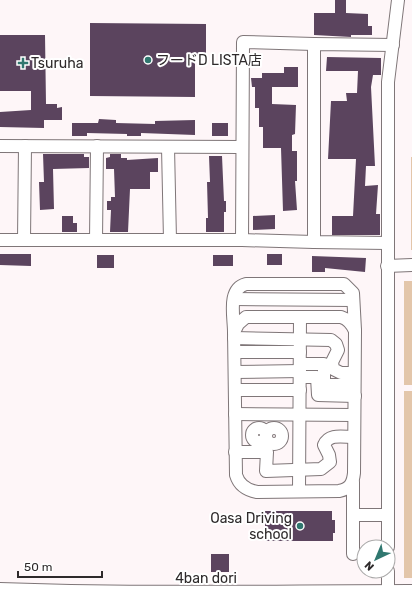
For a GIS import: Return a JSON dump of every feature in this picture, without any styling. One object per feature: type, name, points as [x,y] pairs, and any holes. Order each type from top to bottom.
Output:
[{"type":"street","points":[[388,539],[388,82],[398,0]]},
{"type":"street","points":[[242,240],[243,42],[393,45]]},
{"type":"street","points":[[314,44],[314,242]]},
{"type":"street","points":[[0,146],[242,147]]},
{"type":"street","points":[[24,240],[25,146]]},
{"type":"street","points":[[96,240],[97,146]]},
{"type":"street","points":[[168,147],[170,240]]},
{"type":"street","points":[[0,240],[242,240],[387,243]]},
{"type":"street","points":[[387,266],[412,266]]},
{"type":"street","points":[[353,482],[348,489],[339,492],[257,492],[246,488],[238,481],[236,475],[235,452],[234,336],[234,299],[238,287],[246,284],[336,284],[348,287],[353,293],[355,331],[353,554]]},
{"type":"street","points":[[234,336],[238,324],[243,319],[249,317],[344,318],[351,324],[355,331]]},
{"type":"street","points":[[299,491],[300,317]]},
{"type":"street","points":[[234,336],[267,334],[333,342],[338,350],[332,362],[333,369],[341,373],[354,373]]},
{"type":"street","points":[[235,352],[300,366]]},
{"type":"street","points":[[235,372],[324,364],[324,385],[354,390]]},
{"type":"street","points":[[235,390],[257,395],[277,395],[300,390]]},
{"type":"street","points":[[235,414],[354,415]]},
{"type":"street","points":[[235,434],[251,435],[254,441],[259,443],[264,441],[270,432],[274,414]]},
{"type":"street","points":[[235,452],[267,452],[266,471],[321,469],[328,465],[330,459],[324,445],[330,438],[354,437]]},
{"type":"street","points":[[353,514],[388,515]]},
{"type":"street","points":[[388,579],[388,593]]},
{"type":"street","name":"4ban dori","points":[[0,589],[193,593],[388,593],[412,591]]},
{"type":"shaded area","points":[[412,157],[412,250],[411,250]]},
{"type":"shaded area","points":[[404,281],[412,281],[412,385],[404,385]]},
{"type":"shaded area","points":[[404,391],[412,391],[412,578],[404,578]]},
{"type":"building","points":[[335,0],[346,0],[346,13],[368,14],[368,26],[372,26],[372,35],[351,35],[351,37],[314,35],[314,13],[335,13]]},
{"type":"building","name":"フードD LISTA店","points":[[90,23],[206,24],[206,56],[195,57],[195,97],[90,96]]},
{"type":"building","name":"Tsuruha","points":[[0,35],[45,35],[46,104],[57,104],[57,108],[62,107],[62,120],[44,120],[44,128],[0,127],[0,112],[31,110],[31,91],[0,91]]},
{"type":"building","points":[[327,57],[381,58],[381,75],[373,75],[371,87],[375,166],[366,166],[365,186],[378,185],[376,214],[380,214],[380,235],[332,235],[332,216],[353,216],[356,159],[328,159],[331,101],[347,101],[346,93],[357,93],[358,71],[326,71]]},
{"type":"building","points":[[284,67],[298,67],[298,87],[272,87],[272,104],[296,105],[295,134],[292,135],[292,151],[297,151],[297,181],[295,181],[297,210],[283,211],[281,148],[263,148],[263,127],[259,127],[259,108],[255,108],[255,87],[252,87],[251,78],[262,78],[262,73],[284,73]]},
{"type":"building","points":[[99,119],[116,120],[116,123],[155,124],[155,121],[195,120],[195,135],[141,133],[141,136],[127,136],[127,134],[87,133],[87,136],[72,136],[72,123],[98,123]]},
{"type":"building","points":[[212,123],[228,123],[228,136],[212,136]]},
{"type":"building","points":[[43,154],[84,154],[84,157],[89,157],[89,168],[53,169],[54,209],[40,210],[39,182],[44,182]]},
{"type":"building","points":[[110,154],[121,154],[121,158],[127,158],[127,160],[158,158],[158,172],[150,172],[150,189],[130,189],[128,232],[110,232],[111,210],[107,210],[107,201],[111,201],[111,197],[115,197],[114,169],[106,169],[106,158],[110,157]]},
{"type":"building","points":[[209,156],[222,156],[224,201],[226,201],[226,212],[224,212],[224,232],[206,232],[206,218],[208,218],[207,182],[210,182]]},
{"type":"building","points":[[275,215],[275,229],[253,230],[253,216]]},
{"type":"building","points":[[62,216],[73,216],[73,223],[77,223],[77,232],[62,232]]},
{"type":"building","points":[[0,254],[31,254],[31,266],[0,265]]},
{"type":"building","points":[[267,254],[282,254],[282,265],[267,265]]},
{"type":"building","points":[[97,255],[114,255],[114,268],[97,268]]},
{"type":"building","points":[[213,255],[233,255],[233,266],[213,266]]},
{"type":"building","points":[[312,256],[366,258],[365,272],[325,268],[325,272],[312,272]]},
{"type":"building","name":"Oasa Driving school","points":[[265,511],[332,511],[332,520],[335,520],[335,533],[333,533],[333,541],[265,541]]},
{"type":"building","points":[[211,554],[229,554],[229,572],[211,572]]},
{"type":"place","name":"フードD LISTA店","points":[[148,60]]},
{"type":"place","name":"Tsuruha","points":[[23,63]]},
{"type":"place","name":"Oasa Driving school","points":[[300,526]]}]
